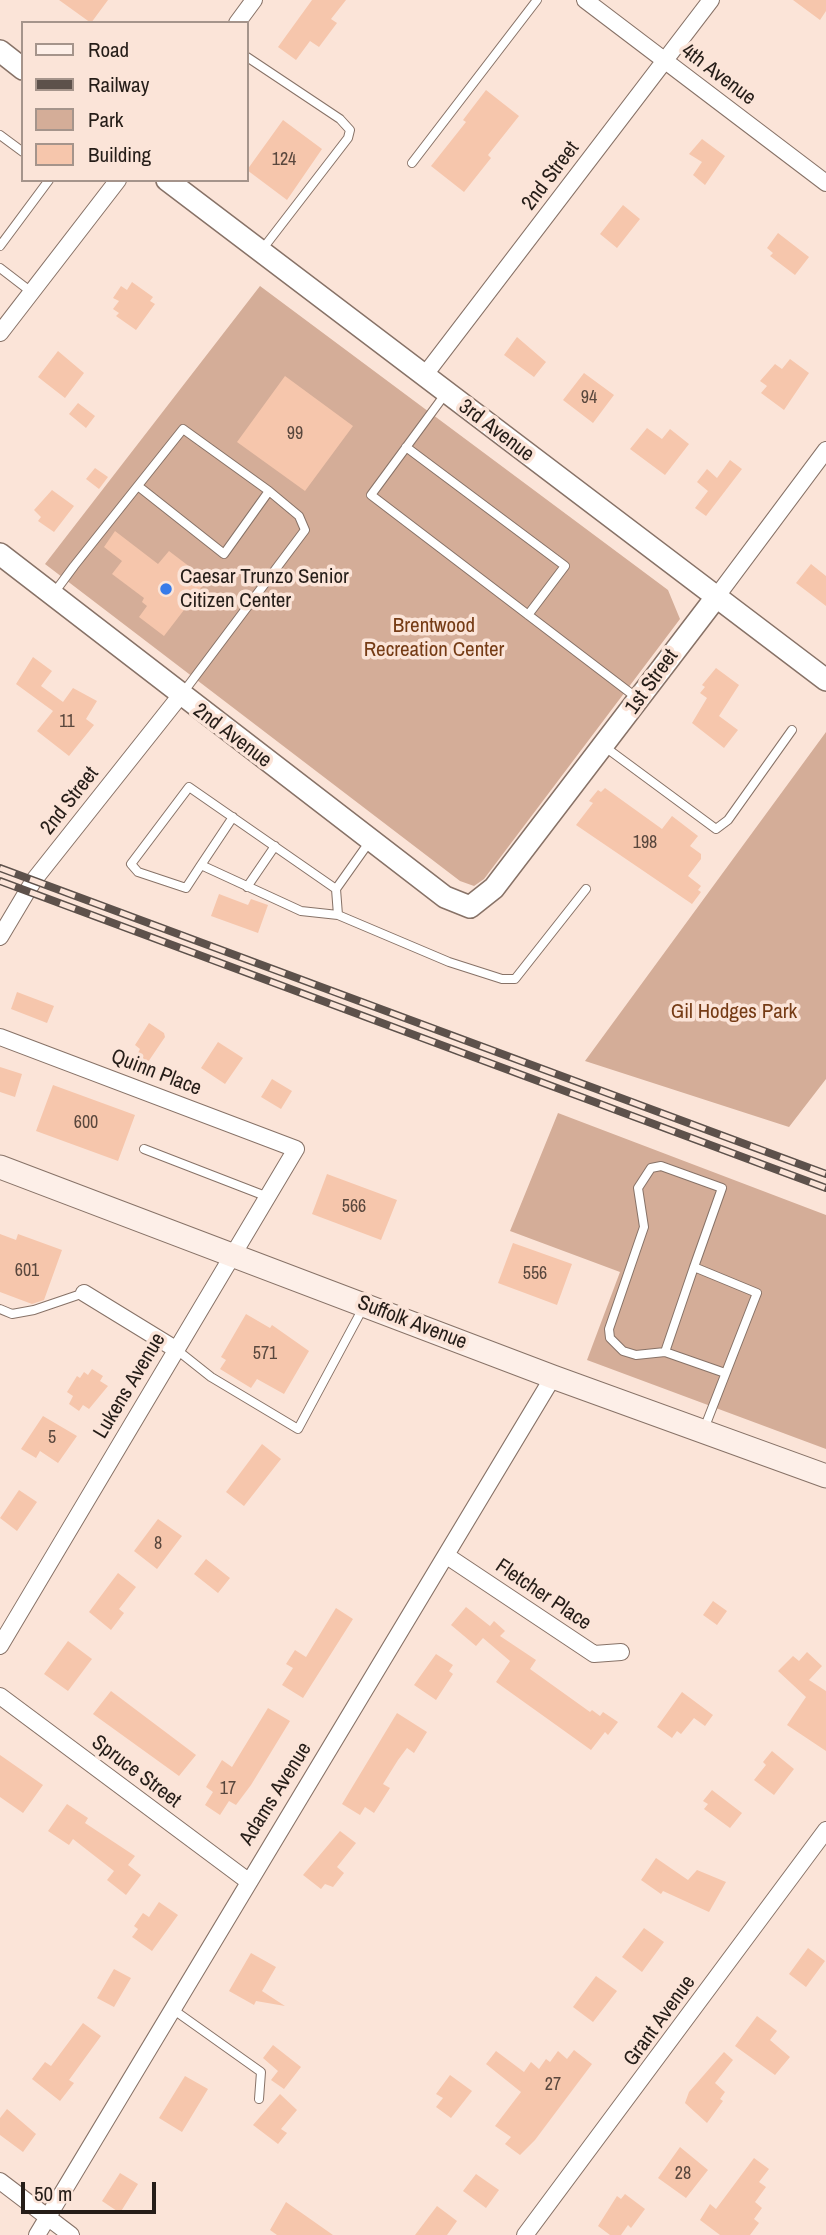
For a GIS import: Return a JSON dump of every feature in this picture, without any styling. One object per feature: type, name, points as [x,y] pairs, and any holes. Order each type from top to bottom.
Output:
[{"type":"main road","name":"Suffolk Avenue","points":[[0,1167],[553,1377],[826,1476]]},
{"type":"street","points":[[238,21],[254,0]]},
{"type":"street","name":"4th Avenue","points":[[585,0],[826,183]]},
{"type":"street","name":"2nd Street","points":[[424,376],[711,0]]},
{"type":"street","points":[[0,51],[21,67]]},
{"type":"street","points":[[0,333],[116,182]]},
{"type":"street","name":"3rd Avenue","points":[[170,182],[826,680]]},
{"type":"street","name":"1st Street","points":[[470,907],[494,888],[604,747],[826,450]]},
{"type":"street","name":"2nd Avenue","points":[[0,554],[180,696],[444,897],[470,907]]},
{"type":"street","name":"2nd Street","points":[[0,937],[34,880],[180,696]]},
{"type":"street","name":"Quinn Place","points":[[0,1037],[296,1149]]},
{"type":"street","name":"Lukens Avenue","points":[[0,1646],[296,1149]]},
{"type":"street","points":[[84,1293],[177,1350]]},
{"type":"street","name":"Adams Avenue","points":[[37,2235],[171,2008],[553,1377]]},
{"type":"street","name":"Fletcher Place","points":[[447,1556],[594,1654],[621,1652]]},
{"type":"street","name":"Spruce Street","points":[[0,1696],[248,1881]]},
{"type":"street","name":"Grant Avenue","points":[[525,2235],[826,1830]]},
{"type":"street","points":[[0,2181],[71,2235]]},
{"type":"lane","points":[[412,163],[537,0]]},
{"type":"lane","points":[[248,58],[340,119],[350,130],[348,138],[261,252]]},
{"type":"lane","points":[[0,135],[21,151]]},
{"type":"lane","points":[[0,246],[48,182]]},
{"type":"lane","points":[[0,268],[30,291]]},
{"type":"lane","points":[[446,393],[371,495],[639,700]]},
{"type":"lane","points":[[52,596],[183,429],[269,491],[299,516],[305,530],[180,696]]},
{"type":"lane","points":[[406,447],[565,566],[528,615]]},
{"type":"lane","points":[[138,486],[224,554],[269,491]]},
{"type":"lane","points":[[604,747],[716,829],[728,820],[792,730]]},
{"type":"lane","points":[[233,817],[186,888],[138,872],[131,864],[189,787],[233,817],[336,888]]},
{"type":"lane","points":[[338,915],[336,888],[370,841]]},
{"type":"lane","points":[[247,887],[275,846]]},
{"type":"lane","points":[[201,865],[301,912],[338,915],[449,962],[502,979],[516,979],[586,889]]},
{"type":"lane","points":[[144,1149],[268,1197]]},
{"type":"lane","points":[[665,1352],[722,1188],[661,1166],[651,1168],[638,1188],[644,1227],[609,1329],[610,1338],[623,1351],[636,1354],[665,1352],[725,1373]]},
{"type":"lane","points":[[694,1267],[757,1293],[703,1432]]},
{"type":"lane","points":[[0,1309],[12,1314],[23,1312],[84,1293]]},
{"type":"lane","points":[[177,1350],[211,1377],[298,1429],[365,1305]]},
{"type":"lane","points":[[171,2008],[261,2071],[259,2099]]},
{"type":"green space","name":"Brentwood Recreation Center","points":[[260,286],[668,590],[680,619],[484,879],[474,886],[460,881],[45,564]]},
{"type":"green space","name":"Gil Hodges Park","points":[[826,732],[826,1079],[789,1127],[585,1061]]},
{"type":"green space","points":[[558,1113],[826,1215],[826,1449],[587,1360],[620,1272],[510,1231]]},
{"type":"building","points":[[59,0],[108,0],[92,21],[88,21]]},
{"type":"building","points":[[312,0],[346,0],[331,19],[337,23],[319,47],[310,41],[296,60],[278,47]]},
{"type":"building","points":[[793,0],[826,0],[826,11],[820,20]]},
{"type":"building","points":[[486,90],[519,116],[488,155],[491,158],[464,192],[431,166],[466,122],[463,120]]},
{"type":"building","points":[[283,120],[322,149],[287,200],[248,169]]},
{"type":"building","points":[[702,139],[725,156],[705,185],[693,175],[702,162],[689,154]]},
{"type":"building","points":[[623,205],[640,219],[617,248],[600,234]]},
{"type":"building","points":[[778,233],[809,257],[795,275],[770,256],[773,253],[767,248]]},
{"type":"building","points":[[132,282],[153,297],[150,301],[155,304],[136,330],[116,316],[119,313],[113,309],[119,301],[113,298],[121,286],[127,290]]},
{"type":"building","points":[[517,337],[546,362],[534,377],[504,355]]},
{"type":"building","points":[[58,351],[84,373],[65,398],[38,377]]},
{"type":"building","points":[[790,359],[809,373],[784,410],[761,393],[767,386],[760,381],[775,364],[782,369]]},
{"type":"building","points":[[584,373],[614,395],[593,423],[563,400]]},
{"type":"building","points":[[285,376],[353,426],[305,491],[237,442]]},
{"type":"building","points":[[78,403],[95,416],[86,428],[69,414]]},
{"type":"building","points":[[647,428],[662,439],[670,429],[689,444],[665,475],[630,449]]},
{"type":"building","points":[[730,460],[742,469],[706,516],[695,508],[708,491],[697,482],[707,469],[717,478]]},
{"type":"building","points":[[95,468],[108,477],[99,489],[86,479]]},
{"type":"building","points":[[52,490],[74,506],[54,532],[38,521],[41,517],[34,510]]},
{"type":"building","name":"Caesar Trunzo Senior Citizen Center","points":[[115,531],[158,564],[169,551],[207,580],[164,636],[139,617],[147,606],[142,602],[144,598],[112,574],[122,561],[104,547]]},
{"type":"building","points":[[811,564],[826,576],[826,606],[796,583]]},
{"type":"building","points":[[33,657],[52,671],[41,686],[63,702],[73,688],[97,701],[86,719],[94,725],[69,756],[37,731],[53,711],[16,684]]},
{"type":"building","points":[[716,668],[739,685],[719,716],[738,730],[724,748],[692,723],[707,698],[700,693],[705,687],[702,685]]},
{"type":"building","points":[[605,788],[662,829],[672,816],[698,836],[690,846],[701,854],[701,859],[688,876],[701,886],[698,890],[701,892],[692,904],[576,825],[593,803],[589,801],[598,790],[601,792]]},
{"type":"building","points":[[219,894],[248,905],[251,899],[268,905],[258,933],[211,916]]},
{"type":"building","points":[[17,992],[54,1006],[47,1023],[11,1009]]},
{"type":"building","points":[[149,1023],[164,1033],[165,1037],[148,1062],[137,1055],[140,1049],[135,1045]]},
{"type":"building","points":[[218,1042],[243,1058],[225,1084],[201,1068]]},
{"type":"building","points":[[0,1067],[22,1074],[15,1097],[0,1092]]},
{"type":"building","points":[[272,1079],[292,1091],[281,1109],[261,1097]]},
{"type":"building","points":[[53,1085],[135,1115],[118,1161],[36,1131]]},
{"type":"building","points":[[327,1174],[397,1200],[381,1240],[312,1214]]},
{"type":"building","points":[[0,1234],[16,1240],[18,1234],[62,1250],[44,1300],[32,1304],[0,1292]]},
{"type":"building","points":[[513,1243],[572,1264],[557,1305],[498,1283]]},
{"type":"building","points":[[246,1314],[270,1328],[272,1325],[309,1351],[284,1394],[257,1379],[251,1388],[220,1369],[226,1360],[221,1357]]},
{"type":"building","points":[[92,1369],[103,1376],[100,1381],[108,1386],[89,1409],[83,1405],[79,1411],[69,1404],[73,1396],[67,1392],[77,1376],[80,1378],[84,1372],[88,1375]]},
{"type":"building","points":[[43,1416],[77,1436],[58,1463],[40,1451],[36,1458],[21,1449]]},
{"type":"building","points":[[262,1444],[281,1459],[244,1506],[226,1492]]},
{"type":"building","points":[[19,1490],[37,1502],[17,1531],[0,1518]]},
{"type":"building","points":[[158,1519],[182,1536],[157,1569],[134,1551]]},
{"type":"building","points":[[206,1559],[230,1578],[218,1593],[194,1574]]},
{"type":"building","points":[[118,1573],[136,1587],[119,1609],[124,1613],[111,1630],[89,1612]]},
{"type":"building","points":[[713,1601],[727,1611],[717,1625],[703,1615]]},
{"type":"building","points":[[466,1607],[490,1626],[494,1621],[505,1631],[500,1636],[536,1660],[530,1669],[590,1712],[592,1710],[600,1716],[603,1712],[618,1722],[608,1735],[605,1732],[591,1750],[496,1682],[510,1661],[483,1638],[476,1646],[451,1625]]},
{"type":"building","points":[[336,1608],[353,1619],[303,1698],[282,1685],[293,1668],[286,1664],[295,1650],[306,1657]]},
{"type":"building","points":[[68,1641],[92,1659],[68,1691],[44,1674]]},
{"type":"building","points":[[807,1652],[822,1666],[809,1680],[826,1691],[826,1751],[787,1725],[806,1697],[778,1671],[793,1656],[799,1661]]},
{"type":"building","points":[[436,1654],[453,1665],[449,1671],[453,1674],[436,1700],[414,1685]]},
{"type":"building","points":[[111,1691],[196,1755],[179,1776],[93,1714]]},
{"type":"building","points":[[682,1692],[713,1715],[705,1726],[694,1718],[681,1734],[677,1731],[672,1738],[657,1727]]},
{"type":"building","points":[[268,1708],[290,1721],[251,1785],[236,1805],[229,1801],[220,1815],[205,1805],[213,1792],[206,1787],[222,1760],[232,1767]]},
{"type":"building","points":[[397,1713],[427,1732],[414,1753],[407,1748],[398,1760],[383,1784],[390,1788],[374,1813],[365,1807],[360,1815],[342,1804]]},
{"type":"building","points":[[772,1751],[794,1769],[774,1795],[754,1780],[766,1765],[763,1762]]},
{"type":"building","points":[[0,1755],[43,1785],[23,1813],[0,1797]]},
{"type":"building","points":[[712,1790],[742,1813],[730,1828],[704,1809],[708,1804],[703,1801]]},
{"type":"building","points":[[67,1804],[88,1818],[85,1823],[135,1856],[128,1865],[141,1875],[126,1895],[107,1880],[114,1871],[73,1839],[69,1845],[48,1831]]},
{"type":"building","points":[[340,1831],[356,1843],[337,1867],[344,1873],[333,1887],[325,1884],[321,1889],[303,1875]]},
{"type":"building","points":[[656,1858],[688,1880],[697,1870],[726,1882],[709,1912],[663,1891],[661,1894],[641,1880]]},
{"type":"building","points":[[159,1902],[178,1915],[152,1951],[132,1937],[138,1929],[134,1926],[143,1913],[149,1917]]},
{"type":"building","points":[[644,1928],[664,1942],[642,1972],[622,1957]]},
{"type":"building","points":[[808,1948],[825,1961],[806,1987],[789,1974]]},
{"type":"building","points":[[251,1953],[276,1967],[262,1991],[285,2006],[256,2001],[254,2005],[229,1991]]},
{"type":"building","points":[[114,1969],[131,1978],[114,2007],[97,1998]]},
{"type":"building","points":[[596,1976],[617,1991],[593,2022],[573,2007]]},
{"type":"building","points":[[757,2016],[777,2031],[770,2040],[790,2057],[775,2075],[735,2046]]},
{"type":"building","points":[[83,2023],[101,2036],[69,2080],[74,2083],[60,2101],[32,2079],[45,2062],[51,2066]]},
{"type":"building","points":[[273,2045],[301,2067],[284,2089],[271,2080],[278,2071],[263,2058]]},
{"type":"building","points":[[574,2050],[592,2064],[535,2140],[520,2155],[505,2144],[511,2137],[495,2126],[521,2092],[486,2064],[496,2051],[524,2072],[531,2062],[539,2069],[546,2059],[550,2062],[558,2051],[567,2059]]},
{"type":"building","points":[[724,2052],[733,2060],[715,2083],[725,2092],[720,2099],[723,2101],[707,2123],[685,2103],[689,2092]]},
{"type":"building","points":[[450,2075],[472,2091],[451,2118],[436,2107],[443,2098],[436,2094]]},
{"type":"building","points":[[185,2076],[208,2089],[182,2132],[159,2118]]},
{"type":"building","points":[[280,2094],[297,2110],[281,2129],[287,2133],[278,2144],[253,2125]]},
{"type":"building","points":[[7,2109],[36,2134],[23,2152],[0,2135],[0,2118]]},
{"type":"building","points":[[680,2147],[708,2170],[686,2198],[658,2178]]},
{"type":"building","points":[[754,2158],[769,2169],[759,2182],[766,2187],[755,2202],[762,2208],[754,2219],[759,2223],[750,2235],[720,2235],[700,2220],[710,2204],[716,2209]]},
{"type":"building","points":[[120,2173],[138,2184],[120,2213],[102,2201]]},
{"type":"building","points":[[476,2174],[499,2190],[486,2208],[463,2191]]},
{"type":"building","points":[[625,2194],[645,2209],[631,2228],[628,2225],[621,2235],[610,2235],[598,2226],[617,2196],[621,2199]]},
{"type":"building","points":[[286,2202],[333,2235],[277,2235],[270,2230]]},
{"type":"building","points":[[437,2206],[457,2221],[447,2235],[415,2235]]},
{"type":"railway","points":[[0,868],[826,1174]]},
{"type":"railway","points":[[0,881],[826,1188]]},
{"type":"place","name":"Caesar Trunzo Senior Citizen Center","points":[[166,589]]}]
